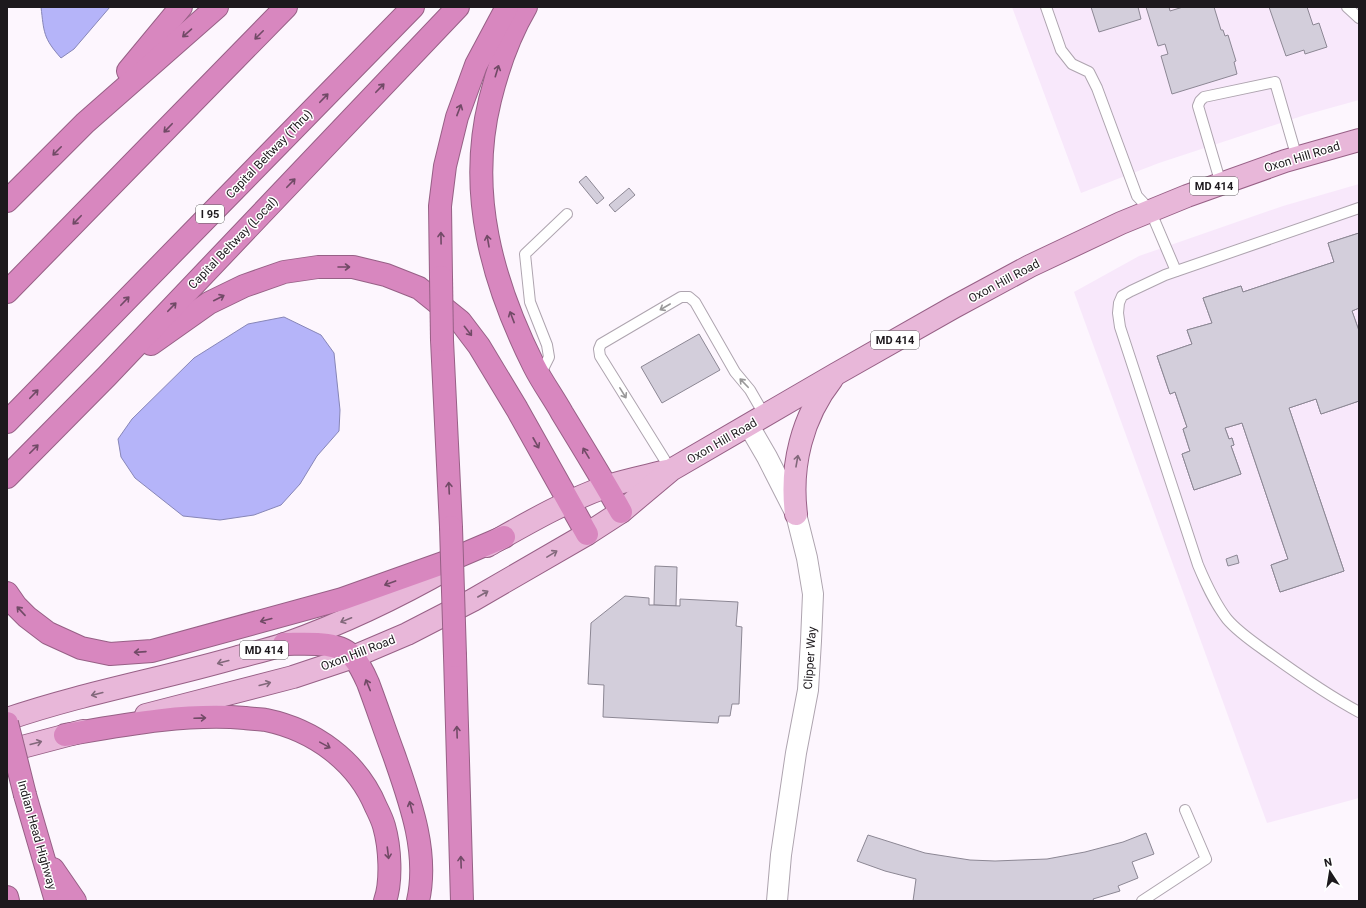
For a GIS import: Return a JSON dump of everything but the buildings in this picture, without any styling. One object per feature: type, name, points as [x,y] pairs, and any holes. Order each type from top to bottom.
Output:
[{"type":"highway","points":[[85,123],[181,7]]},
{"type":"highway","points":[[7,201],[85,123],[217,7]]},
{"type":"highway","points":[[7,292],[286,7]]},
{"type":"highway","name":"Capital Beltway (Thru)","points":[[7,422],[413,7]]},
{"type":"highway","name":"Capital Beltway (Local)","points":[[7,477],[107,376],[458,7]]},
{"type":"highway","points":[[462,901],[451,527],[442,340],[440,206],[445,166],[457,117],[476,65],[507,7]]},
{"type":"highway","points":[[526,7],[516,23],[497,70],[484,122],[481,168],[482,209],[492,258],[500,287],[516,329],[540,375],[621,512]]},
{"type":"highway","points":[[107,376],[209,303],[244,286],[284,272],[318,267],[353,267],[386,275],[419,288],[460,321],[480,346],[587,534]]},
{"type":"highway","points":[[7,593],[16,606],[27,617],[48,633],[81,648],[110,654],[152,651],[342,599],[437,565],[504,537]]},
{"type":"highway","points":[[284,644],[319,644],[340,648],[353,657],[368,683],[407,791],[417,832],[421,866],[420,892],[418,901]]},
{"type":"highway","points":[[65,735],[162,721],[228,717],[265,720],[296,730],[330,748],[354,769],[371,794],[384,826],[389,857],[387,894],[385,901]]},
{"type":"highway","name":"Indian Head Highway","points":[[7,723],[25,795],[56,901]]},
{"type":"highway","points":[[43,853],[75,901]]},
{"type":"highway","points":[[7,897],[8,901]]},
{"type":"main road","name":"Oxon Hill Road","points":[[7,751],[293,677],[353,657],[424,625],[479,596],[587,534],[621,512],[671,470],[836,374],[1030,266],[1150,210],[1297,158],[1359,140]]},
{"type":"main road","points":[[796,514],[794,492],[795,472],[799,450],[806,426],[817,402],[825,388],[836,374]]},
{"type":"main road","name":"Oxon Hill Road","points":[[7,719],[68,701],[214,664],[284,644],[350,619],[392,599],[569,502],[626,480],[671,470]]},
{"type":"street","name":"Clipper Way","points":[[757,421],[767,457],[796,514],[807,558],[812,594],[812,641],[808,690],[793,774],[780,862],[777,901]]},
{"type":"lane","points":[[1046,7],[1061,50],[1072,64],[1089,72],[1097,88],[1137,196],[1150,210],[1176,271]]},
{"type":"lane","points":[[1347,7],[1359,18]]},
{"type":"lane","points":[[1221,184],[1198,106],[1204,97],[1275,82],[1297,158]]},
{"type":"lane","points":[[1359,208],[1165,274],[1122,296],[1119,303],[1118,314],[1120,327],[1198,565],[1207,588],[1228,620],[1243,635],[1287,666],[1359,712]]},
{"type":"lane","points":[[540,375],[549,357],[547,345],[530,302],[525,254],[568,214]]},
{"type":"lane","points":[[671,470],[600,356],[599,349],[601,344],[681,297],[689,297],[695,302],[735,372],[750,390],[757,421]]},
{"type":"lane","points":[[1142,901],[1206,859],[1185,810]]},
{"type":"shaded area","points":[[1012,7],[1359,7],[1359,100],[1305,115],[1159,163],[1081,193]]},
{"type":"shaded area","points":[[1359,184],[1359,798],[1267,823],[1074,292],[1139,256],[1283,206]]},
{"type":"water","points":[[41,7],[110,7],[74,49],[61,58],[45,34]]},
{"type":"water","points":[[284,317],[321,335],[334,353],[340,410],[339,431],[317,456],[300,484],[281,505],[254,515],[220,520],[183,516],[135,478],[121,457],[118,439],[132,419],[194,358],[248,324]]}]
